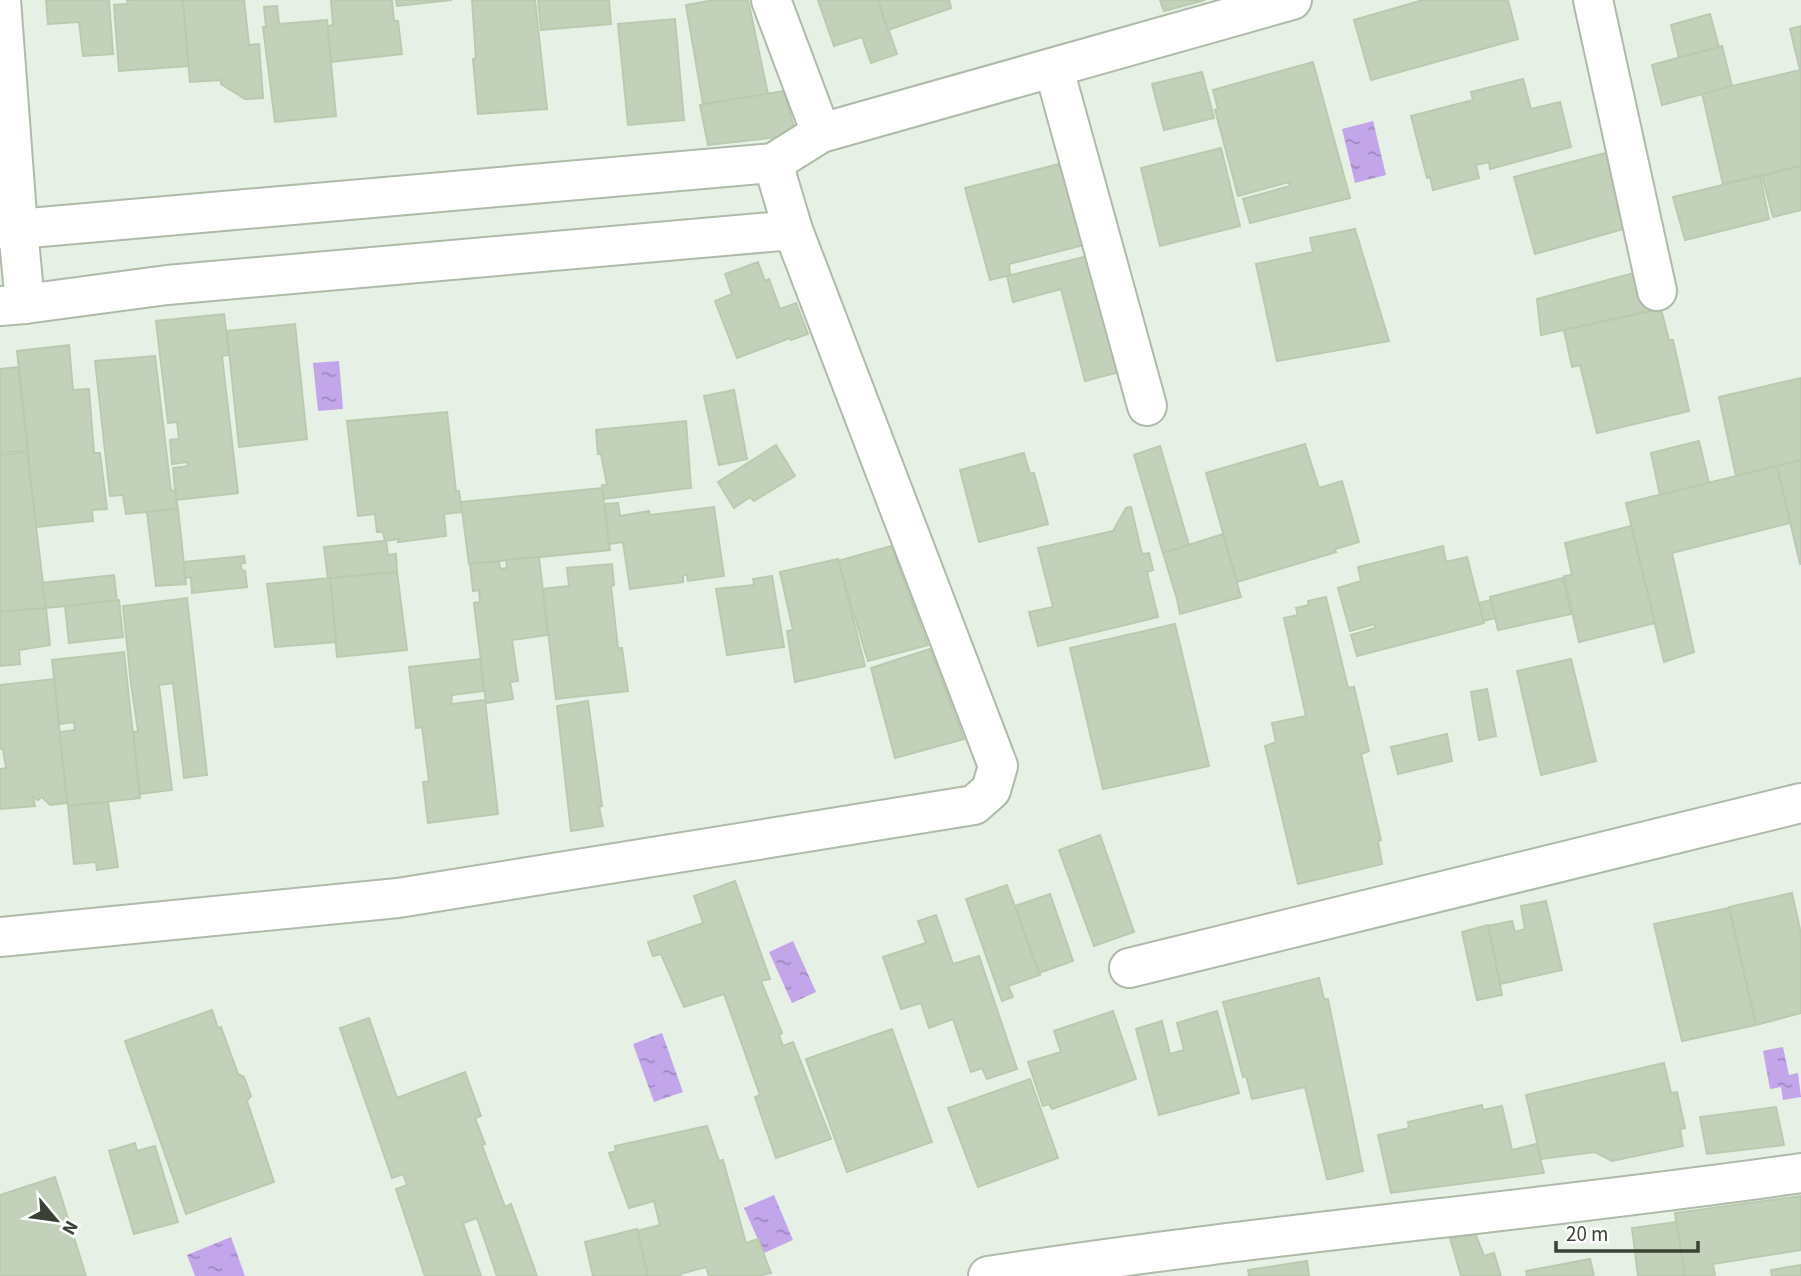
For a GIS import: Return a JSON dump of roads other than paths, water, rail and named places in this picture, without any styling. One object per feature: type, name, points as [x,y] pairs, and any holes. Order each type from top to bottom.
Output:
[{"type":"street","points":[[1,0],[12,305],[167,285],[793,230]]},
{"type":"street","points":[[771,0],[821,133]]},
{"type":"street","points":[[9,229],[773,163],[821,133],[1292,0]]},
{"type":"street","points":[[1593,0],[1657,291]]},
{"type":"street","points":[[1054,69],[1147,406]]},
{"type":"street","points":[[0,937],[398,898],[974,804],[991,790],[998,766],[793,230],[773,163]]},
{"type":"street","points":[[1129,968],[1801,803]]},
{"type":"street","points":[[988,1276],[1100,1267],[1801,1173]]},
{"type":"water","points":[[1373,121],[1386,175],[1355,183],[1342,129]]},
{"type":"water","points":[[339,361],[343,409],[318,411],[313,363]]},
{"type":"water","points":[[793,941],[816,992],[792,1003],[769,952]]},
{"type":"water","points":[[662,1033],[683,1092],[654,1102],[633,1044]]},
{"type":"water","points":[[1783,1047],[1789,1075],[1798,1073],[1801,1097],[1783,1100],[1781,1087],[1770,1089],[1763,1051]]},
{"type":"water","points":[[774,1195],[793,1240],[764,1253],[744,1208]]},
{"type":"water","points":[[231,1237],[245,1276],[195,1276],[187,1255]]}]
